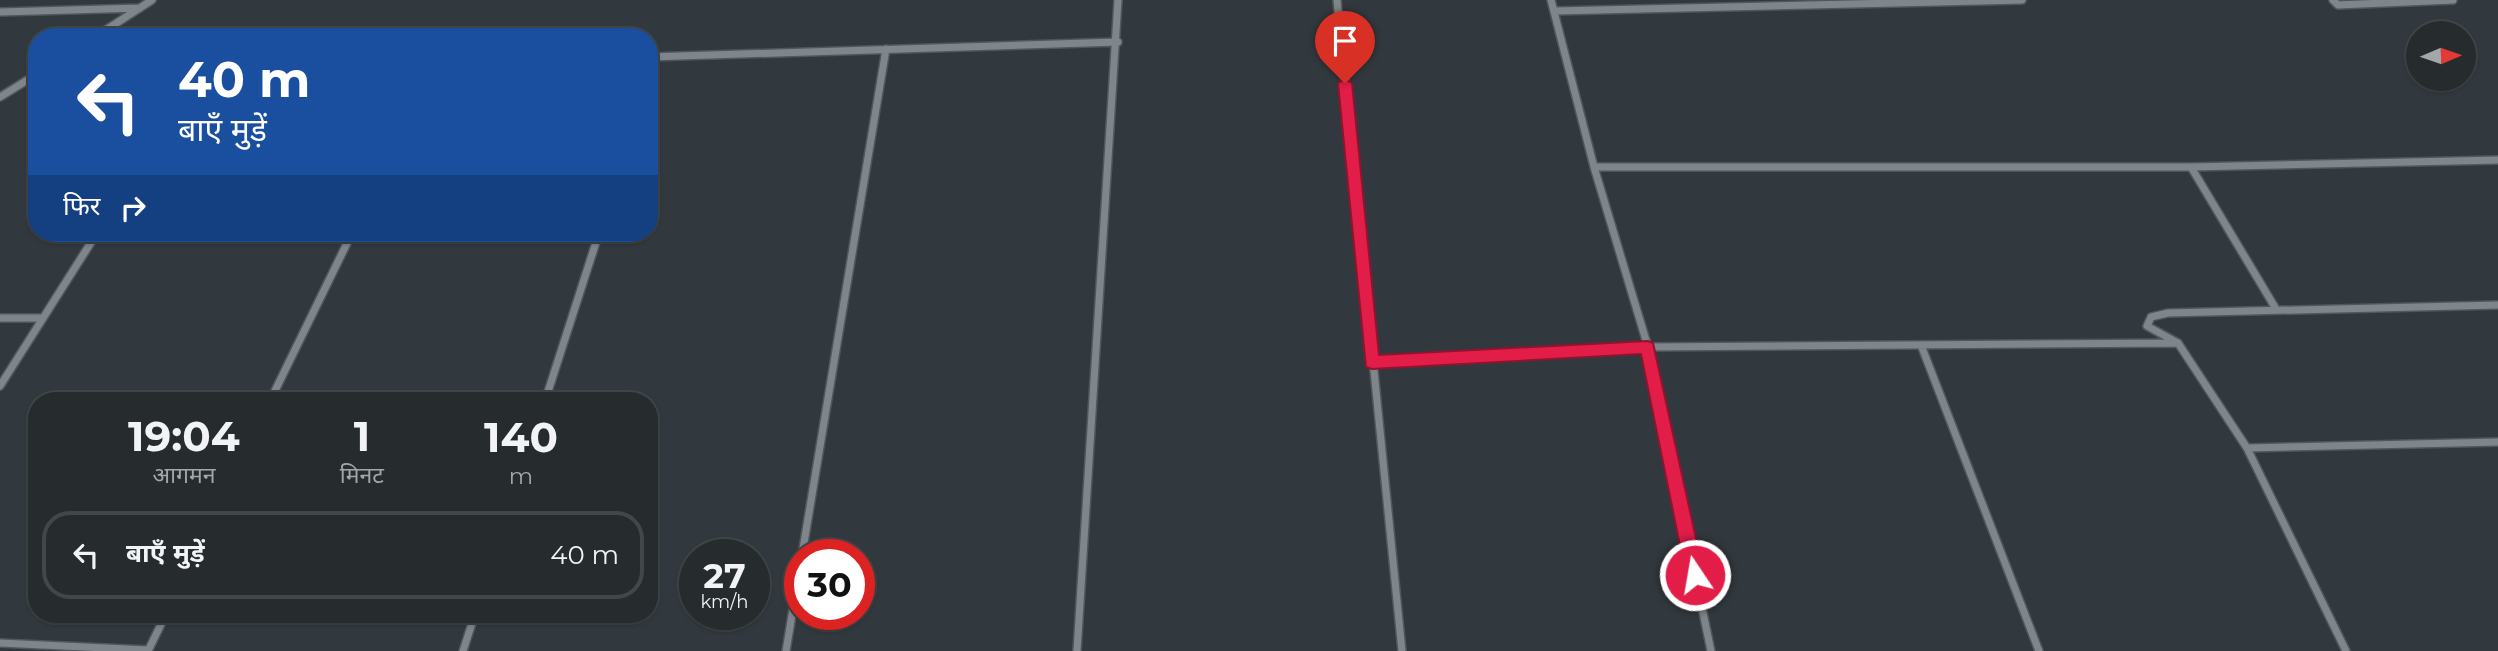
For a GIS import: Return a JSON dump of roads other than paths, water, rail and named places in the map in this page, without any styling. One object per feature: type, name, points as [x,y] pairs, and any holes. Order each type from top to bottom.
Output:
[{"type":"street","points":[[109,28],[152,0]]},
{"type":"street","points":[[1077,651],[1118,42],[1118,0]]},
{"type":"street","points":[[1337,0],[1402,651]]},
{"type":"street","points":[[1551,0],[1594,167],[1648,347],[1711,651]]},
{"type":"street","points":[[1555,11],[2022,0]]},
{"type":"street","points":[[2333,0],[2337,5],[2453,0]]},
{"type":"street","points":[[0,12],[140,8]]},
{"type":"street","points":[[658,57],[1118,42]]},
{"type":"street","points":[[805,539],[886,49]]},
{"type":"street","points":[[0,97],[28,80]]},
{"type":"street","points":[[1594,167],[2191,167],[2498,160]]},
{"type":"street","points":[[2191,167],[2276,309]]},
{"type":"street","points":[[0,386],[91,242]]},
{"type":"street","points":[[274,392],[348,242]]},
{"type":"street","points":[[548,392],[596,242]]},
{"type":"street","points":[[2346,651],[2247,448],[2178,343],[2147,326],[2151,317],[2168,313],[2498,306]]},
{"type":"street","points":[[0,318],[43,318]]},
{"type":"street","points":[[1372,362],[1648,347],[2178,343]]},
{"type":"street","points":[[1921,345],[2039,651]]},
{"type":"street","points":[[2247,448],[2498,442]]},
{"type":"street","points":[[0,643],[148,651],[162,623]]},
{"type":"street","points":[[463,651],[472,623]]},
{"type":"street","points":[[786,651],[790,630]]}]
